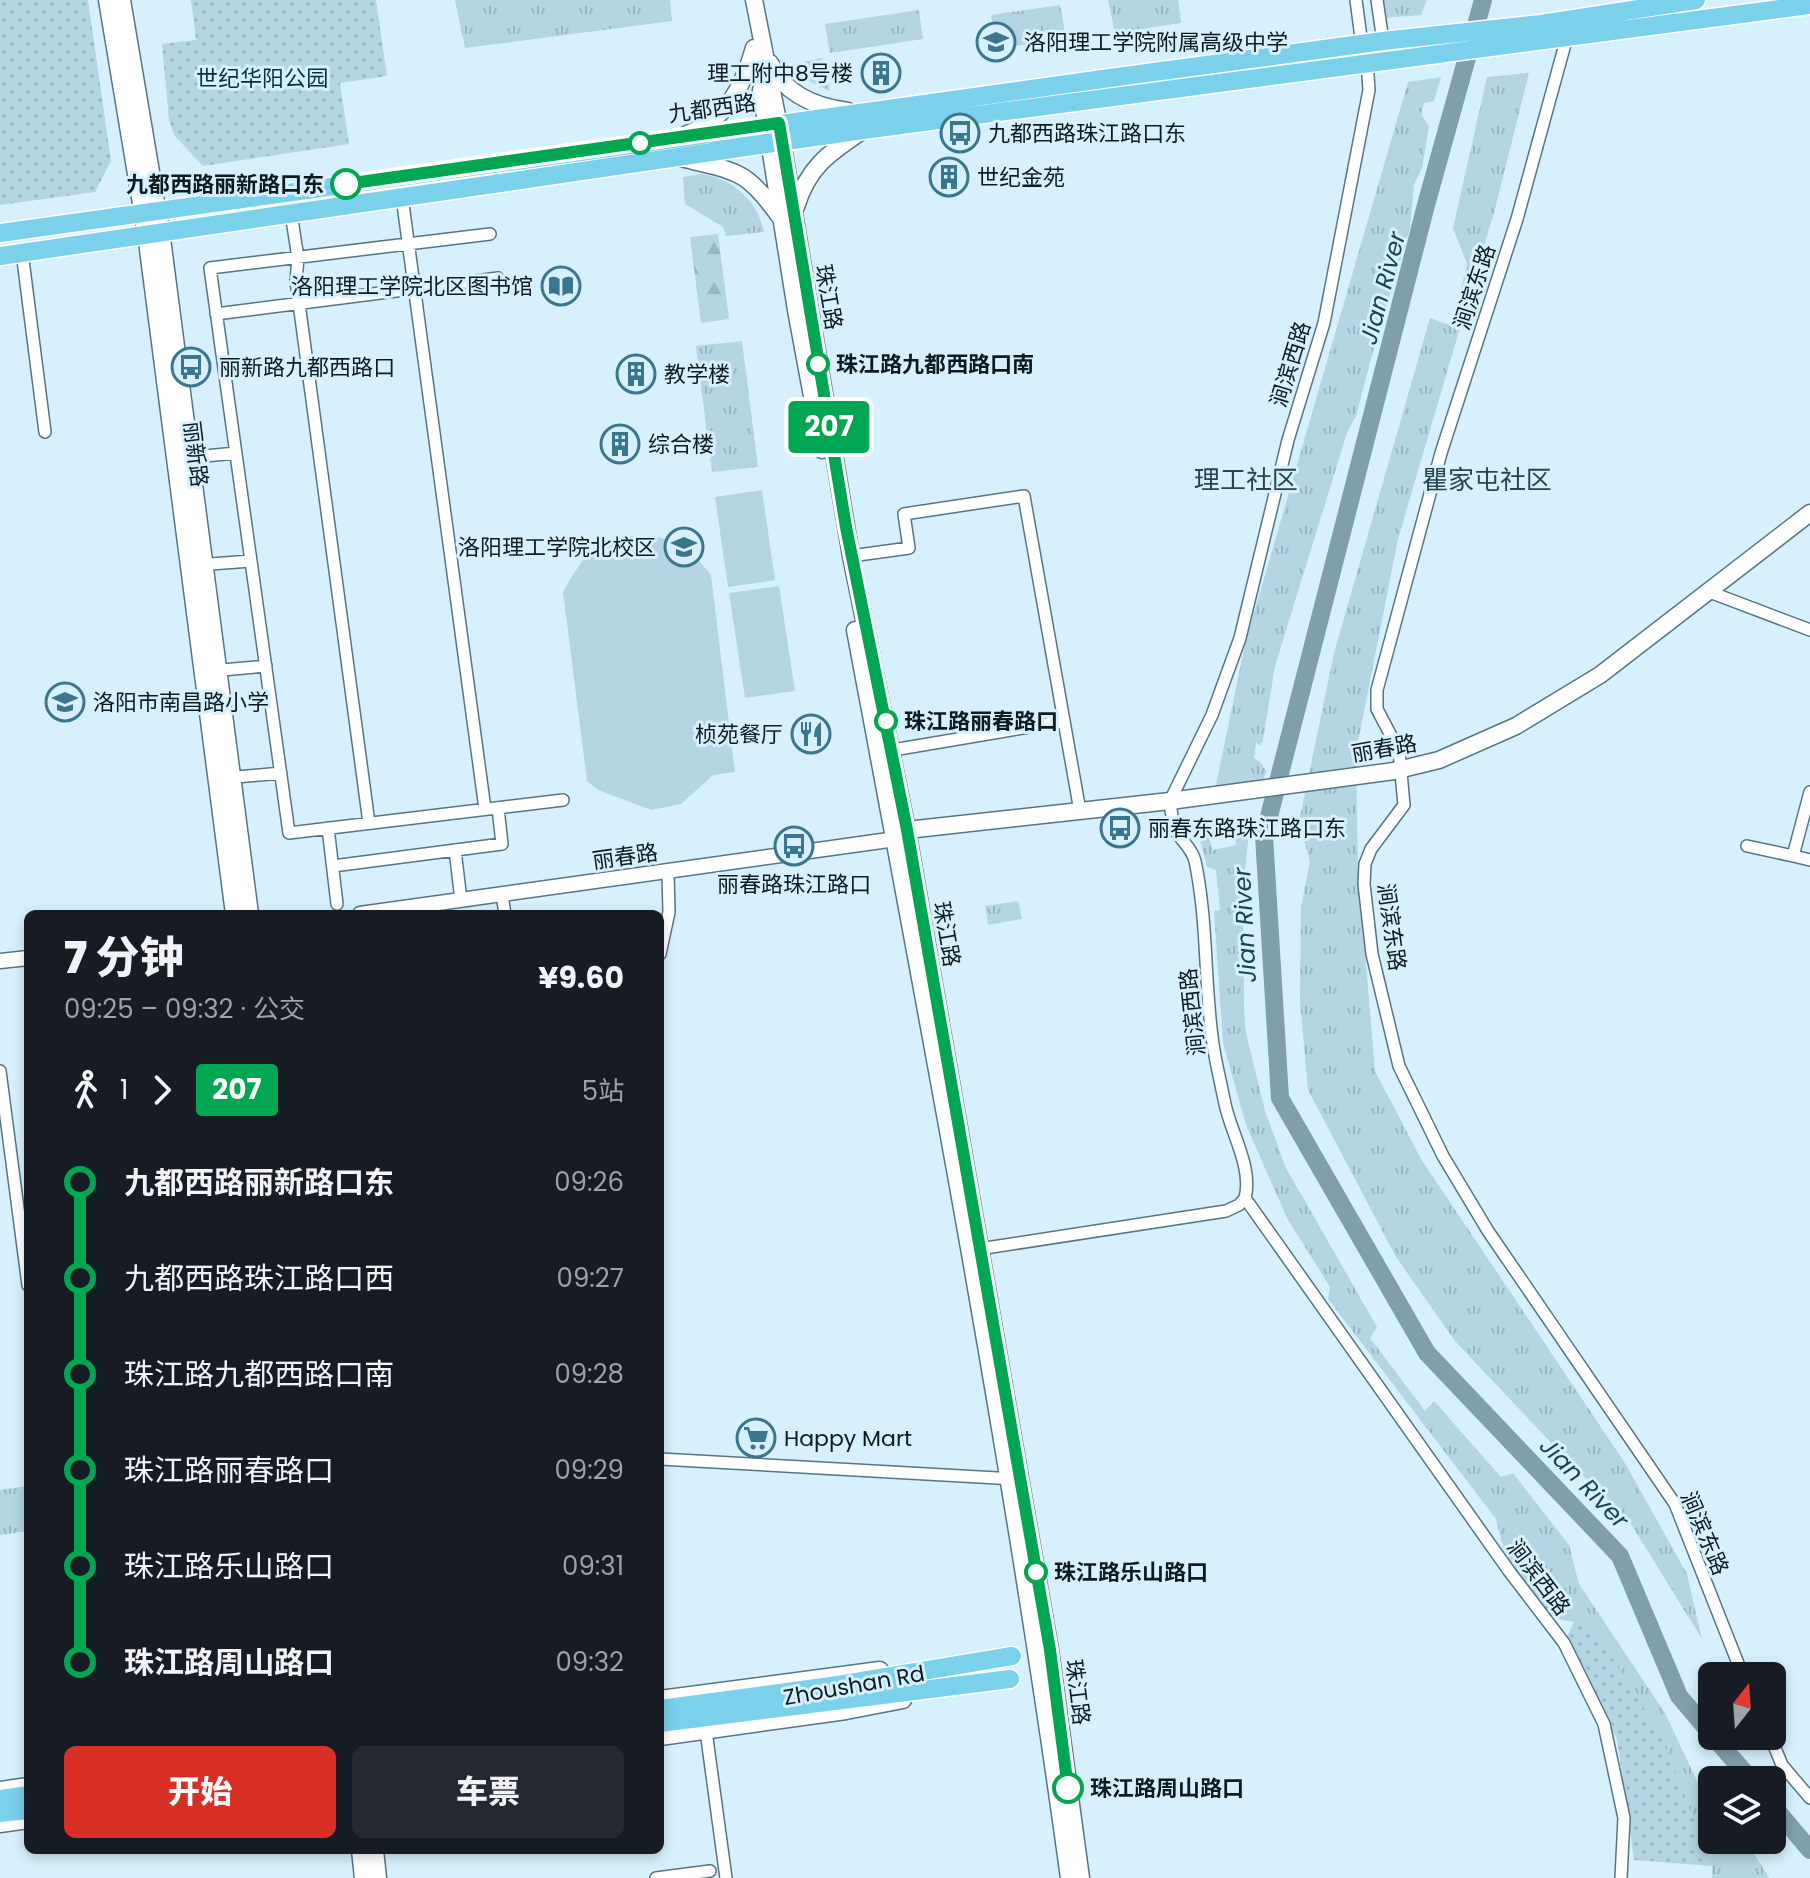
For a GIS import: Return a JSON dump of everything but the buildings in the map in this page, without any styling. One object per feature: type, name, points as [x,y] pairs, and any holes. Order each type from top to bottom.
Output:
[{"type":"main road","name":"丽新路","points":[[107,0],[150,212]]},
{"type":"main road","name":"丽新路","points":[[122,0],[224,778],[234,910]]},
{"type":"main road","name":"珠江路","points":[[745,0],[758,47],[788,216],[799,326],[904,837],[979,1249],[1013,1479]]},
{"type":"main road","name":"珠江路","points":[[754,0],[758,47]]},
{"type":"main road","points":[[1365,53],[1408,56],[1540,33],[1696,0]]},
{"type":"main road","points":[[1540,33],[1567,37],[1810,5]]},
{"type":"main road","name":"九都西路","points":[[0,233],[679,137],[774,133],[1365,53],[1383,41],[1540,33]]},
{"type":"main road","points":[[675,157],[740,174],[788,216],[811,172],[864,121],[821,107],[795,93],[773,71],[758,47]]},
{"type":"main road","points":[[679,137],[698,130],[721,114],[736,95],[758,47]]},
{"type":"main road","name":"九都西路","points":[[0,256],[675,157],[774,133]]},
{"type":"main road","name":"珠江路","points":[[788,216],[796,236],[851,556],[893,750],[904,837],[1081,1878]]},
{"type":"main road","name":"丽春路","points":[[1712,593],[1810,513]]},
{"type":"main road","name":"丽春路","points":[[904,837],[1172,806],[1399,774],[1516,726],[1600,675],[1810,525]]},
{"type":"main road","name":"丽新路","points":[[224,778],[249,910]]},
{"type":"main road","name":"丽春路","points":[[904,837],[1080,811],[1172,806]]},
{"type":"main road","points":[[664,1722],[840,1692],[1012,1656]]},
{"type":"main road","name":"Zhoushan Rd","points":[[664,1698],[820,1676],[1012,1656],[1044,1659]]},
{"type":"main road","name":"珠江路","points":[[1044,1659],[1069,1878]]},
{"type":"main road","name":"Zhoushan Rd","points":[[664,1736],[846,1711],[1010,1679],[1044,1659]]},
{"type":"main road","points":[[664,1709],[1010,1679]]},
{"type":"main road","points":[[0,1790],[24,1787]]},
{"type":"main road","points":[[0,1801],[24,1798]]},
{"type":"main road","points":[[0,1812],[24,1809]]},
{"type":"main road","points":[[0,1824],[24,1821]]},
{"type":"main road","points":[[360,1854],[363,1878]]},
{"type":"main road","points":[[375,1854],[378,1878]]},
{"type":"street","name":"涧滨西路","points":[[1356,0],[1369,90],[1324,323],[1288,440],[1240,638],[1212,715],[1172,806],[1177,832],[1194,856],[1213,1043],[1229,1125],[1247,1175],[1245,1198],[1509,1571],[1564,1643],[1604,1724],[1624,1818],[1621,1878]]},
{"type":"street","points":[[1377,0],[1383,41]]},
{"type":"street","name":"涧滨东路","points":[[1567,37],[1517,219],[1441,453],[1377,690],[1377,709],[1399,751],[1404,805],[1371,849],[1365,864],[1364,884],[1372,954],[1399,1066],[1443,1156],[1488,1231],[1675,1504],[1737,1662]]},
{"type":"street","points":[[333,866],[502,844],[492,808],[402,197]]},
{"type":"street","points":[[291,213],[298,258],[296,281],[369,823]]},
{"type":"street","points":[[490,234],[210,268],[289,833],[563,800]]},
{"type":"street","points":[[22,252],[45,432]]},
{"type":"street","points":[[216,314],[498,278]]},
{"type":"street","points":[[183,458],[236,453]]},
{"type":"street","points":[[851,556],[909,548],[904,514],[1024,496],[1080,811]]},
{"type":"street","points":[[196,565],[251,561]]},
{"type":"street","points":[[1712,593],[1810,630]]},
{"type":"street","points":[[210,671],[266,666]]},
{"type":"street","points":[[893,750],[1064,721]]},
{"type":"street","points":[[224,778],[281,773]]},
{"type":"street","points":[[1793,856],[1810,792]]},
{"type":"street","points":[[328,828],[337,904]]},
{"type":"street","name":"丽春路","points":[[405,910],[904,837]]},
{"type":"street","points":[[1747,846],[1810,860]]},
{"type":"street","points":[[455,850],[461,900]]},
{"type":"street","points":[[664,935],[669,912],[668,873]]},
{"type":"street","points":[[502,895],[504,910]]},
{"type":"street","points":[[0,961],[24,958]]},
{"type":"street","points":[[0,1071],[24,1254]]},
{"type":"street","points":[[979,1249],[1226,1211],[1245,1198]]},
{"type":"street","points":[[664,1459],[1013,1479]]},
{"type":"street","points":[[706,1731],[726,1878]]},
{"type":"street","points":[[1776,1750],[1782,1765],[1810,1798]]},
{"type":"street","points":[[656,1878],[710,1871]]},
{"type":"green space","points":[[0,0],[88,0],[111,161],[95,192],[0,205]]},
{"type":"green space","name":"世纪华阳公园","points":[[191,0],[376,0],[387,76],[340,83],[349,144],[203,166],[175,136],[169,120],[162,44],[196,40]]},
{"type":"green space","points":[[455,0],[670,0],[672,21],[465,48]]},
{"type":"green space","points":[[1108,0],[1178,0],[1181,23],[1115,33]]},
{"type":"green space","points":[[1380,0],[1427,0],[1421,15],[1383,18]]},
{"type":"green space","points":[[1060,5],[1066,38],[997,49],[991,15]]},
{"type":"green space","points":[[919,10],[923,39],[830,53],[825,24]]},
{"type":"green space","points":[[822,58],[830,91],[806,80],[794,64]]},
{"type":"green space","points":[[1529,73],[1495,209],[1398,539],[1356,752],[1358,870],[1375,1071],[1421,1159],[1625,1463],[1687,1574],[1702,1639],[1628,1519],[1575,1468],[1455,1341],[1396,1257],[1308,1090],[1300,1002],[1301,907],[1310,861],[1299,822],[1334,653],[1430,318],[1452,326],[1467,264],[1453,228],[1487,77]]},
{"type":"green space","points":[[1441,77],[1434,101],[1424,103],[1421,114],[1429,126],[1422,168],[1414,185],[1410,228],[1387,305],[1375,332],[1374,348],[1356,416],[1347,433],[1275,666],[1263,740],[1260,746],[1256,742],[1254,758],[1266,771],[1263,782],[1216,785],[1245,644],[1408,82]]},
{"type":"green space","points":[[701,174],[724,180],[742,193],[756,210],[764,232],[726,236],[723,227],[685,204],[683,177]]},
{"type":"green space","points":[[718,234],[729,319],[701,323],[690,237]]},
{"type":"green space","points":[[742,341],[758,467],[712,472],[696,346]]},
{"type":"green space","points":[[762,490],[775,580],[728,587],[715,497]]},
{"type":"green space","points":[[631,536],[677,543],[693,554],[711,575],[735,772],[713,775],[681,804],[651,810],[598,790],[587,781],[563,592],[590,554],[606,544]]},
{"type":"green space","points":[[779,586],[795,691],[745,698],[729,593]]},
{"type":"green space","points":[[1250,824],[1243,887],[1246,1033],[1265,1111],[1286,1168],[1377,1327],[1370,1338],[1425,1411],[1434,1401],[1501,1477],[1513,1473],[1569,1545],[1579,1584],[1665,1713],[1698,1783],[1698,1838],[1592,1626],[1554,1618],[1509,1571],[1496,1519],[1328,1299],[1330,1287],[1287,1218],[1246,1125],[1223,1043],[1214,911],[1220,910],[1216,870],[1207,867],[1199,835],[1207,833],[1213,850],[1236,845],[1235,828]]},
{"type":"green space","points":[[1018,901],[1022,919],[988,925],[985,906]]},
{"type":"green space","points":[[24,1487],[24,1532],[0,1535],[0,1490]]},
{"type":"green space","points":[[1574,1622],[1592,1626],[1660,1733],[1698,1830],[1698,1854],[1707,1854],[1712,1866],[1634,1860],[1617,1739],[1564,1643]]},
{"type":"green space","points":[[1706,1854],[1754,1854],[1769,1878],[1712,1878],[1712,1866]]},
{"type":"waterway","name":"Jian River","points":[[1483,0],[1426,205],[1264,836],[1280,1098],[1427,1353],[1620,1556],[1679,1696],[1698,1718]]},
{"type":"waterway","name":"Jian River","points":[[1725,1750],[1739,1766]]},
{"type":"waterway","name":"Jian River","points":[[1786,1822],[1810,1850]]},
{"type":"bus line","name":"207","points":[[346,184],[779,123],[846,527],[893,750],[1050,1650],[1068,1788]]},
{"type":"place","name":"洛阳理工学院附属高级中学","points":[[996,42]]},
{"type":"place","name":"理工附中8号楼","points":[[881,73]]},
{"type":"place","name":"九都西路珠江路口东","points":[[960,133]]},
{"type":"place","name":"世纪金苑","points":[[949,177]]},
{"type":"place","name":"九都西路丽新路口东","points":[[346,184]]},
{"type":"place","name":"洛阳理工学院北区图书馆","points":[[561,286]]},
{"type":"place","name":"珠江路九都西路口南","points":[[818,364]]},
{"type":"place","name":"丽新路九都西路口","points":[[191,367]]},
{"type":"place","name":"教学楼","points":[[636,374]]},
{"type":"place","name":"综合楼","points":[[620,444]]},
{"type":"place","name":"洛阳理工学院北校区","points":[[684,547]]},
{"type":"place","name":"洛阳市南昌路小学","points":[[65,702]]},
{"type":"place","name":"珠江路丽春路口","points":[[886,721]]},
{"type":"place","name":"桢苑餐厅","points":[[811,734]]},
{"type":"place","name":"丽春东路珠江路口东","points":[[1120,828]]},
{"type":"place","name":"丽春路珠江路口","points":[[794,846]]},
{"type":"place","name":"Happy Mart","points":[[756,1438]]},
{"type":"place","name":"珠江路乐山路口","points":[[1036,1572]]},
{"type":"place","name":"珠江路周山路口","points":[[1068,1788]]},
{"type":"district","name":"理工社区","points":[[1246,480]]},
{"type":"district","name":"瞿家屯社区","points":[[1487,480]]}]
